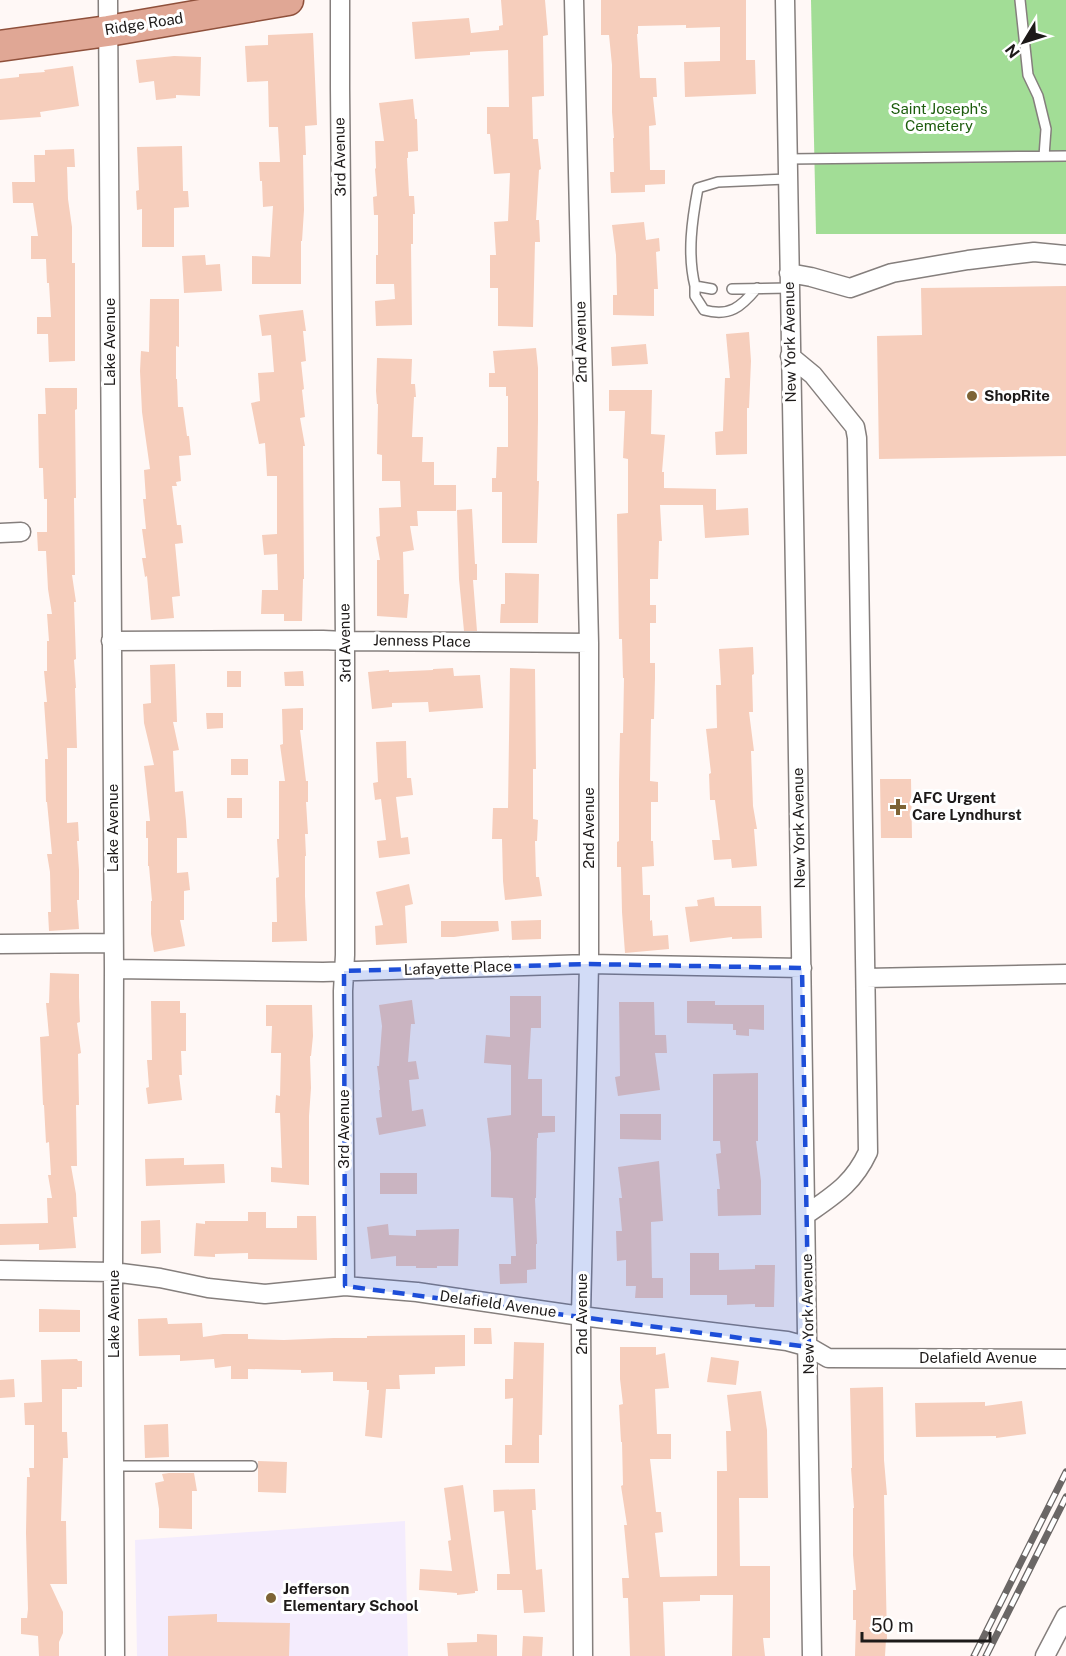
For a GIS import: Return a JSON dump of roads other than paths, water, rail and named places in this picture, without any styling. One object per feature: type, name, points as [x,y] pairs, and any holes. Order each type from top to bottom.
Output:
[{"type":"main road","name":"Ridge Road","points":[[0,46],[108,31],[288,0]]},
{"type":"street","name":"Lake Avenue","points":[[108,0],[116,1656]]},
{"type":"street","name":"3rd Avenue","points":[[340,0],[345,641],[345,1286]]},
{"type":"street","name":"2nd Avenue","points":[[574,0],[589,643],[589,964],[581,1316],[583,1656]]},
{"type":"street","name":"New York Avenue","points":[[785,0],[807,1214],[812,1656]]},
{"type":"street","points":[[789,280],[850,288],[892,273],[968,260],[1034,252],[1066,255]]},
{"type":"street","points":[[790,356],[813,375],[855,427],[857,438],[868,1152],[861,1167],[844,1187],[807,1214]]},
{"type":"street","points":[[0,532],[21,532]]},
{"type":"street","name":"Jenness Place","points":[[111,641],[323,640],[589,643]]},
{"type":"street","points":[[0,944],[113,943]]},
{"type":"street","name":"Lafayette Place","points":[[114,969],[344,971],[589,964],[802,968]]},
{"type":"street","points":[[866,978],[1066,974]]},
{"type":"street","name":"Delafield Avenue","points":[[0,1270],[113,1272],[160,1278],[208,1288],[265,1294],[345,1286],[417,1292],[581,1316],[787,1341],[809,1347],[828,1358],[1066,1359]]},
{"type":"street","points":[[1045,1656],[1066,1616]]},
{"type":"lane","points":[[1020,0],[1028,75],[1038,96],[1046,129],[1044,156]]},
{"type":"lane","points":[[787,159],[1066,156]]},
{"type":"lane","points":[[757,288],[739,307],[728,312],[716,313],[704,310],[695,296],[692,274],[692,225],[698,188],[718,182],[787,179]]},
{"type":"lane","points":[[732,289],[757,288],[789,280]]},
{"type":"lane","points":[[695,285],[712,289]]},
{"type":"lane","points":[[114,1466],[252,1466]]},
{"type":"railway","points":[[974,1656],[1066,1472]]},
{"type":"railway","points":[[986,1656],[1066,1497]]},
{"type":"place","name":"ShopRite","points":[[972,396]]},
{"type":"place","name":"AFC Urgent Care Lyndhurst","points":[[898,807]]},
{"type":"place","name":"Jefferson Elementary School","points":[[271,1598]]},
{"type":"park label","name":"Saint Joseph's Cemetery","points":[[939,118]]}]
